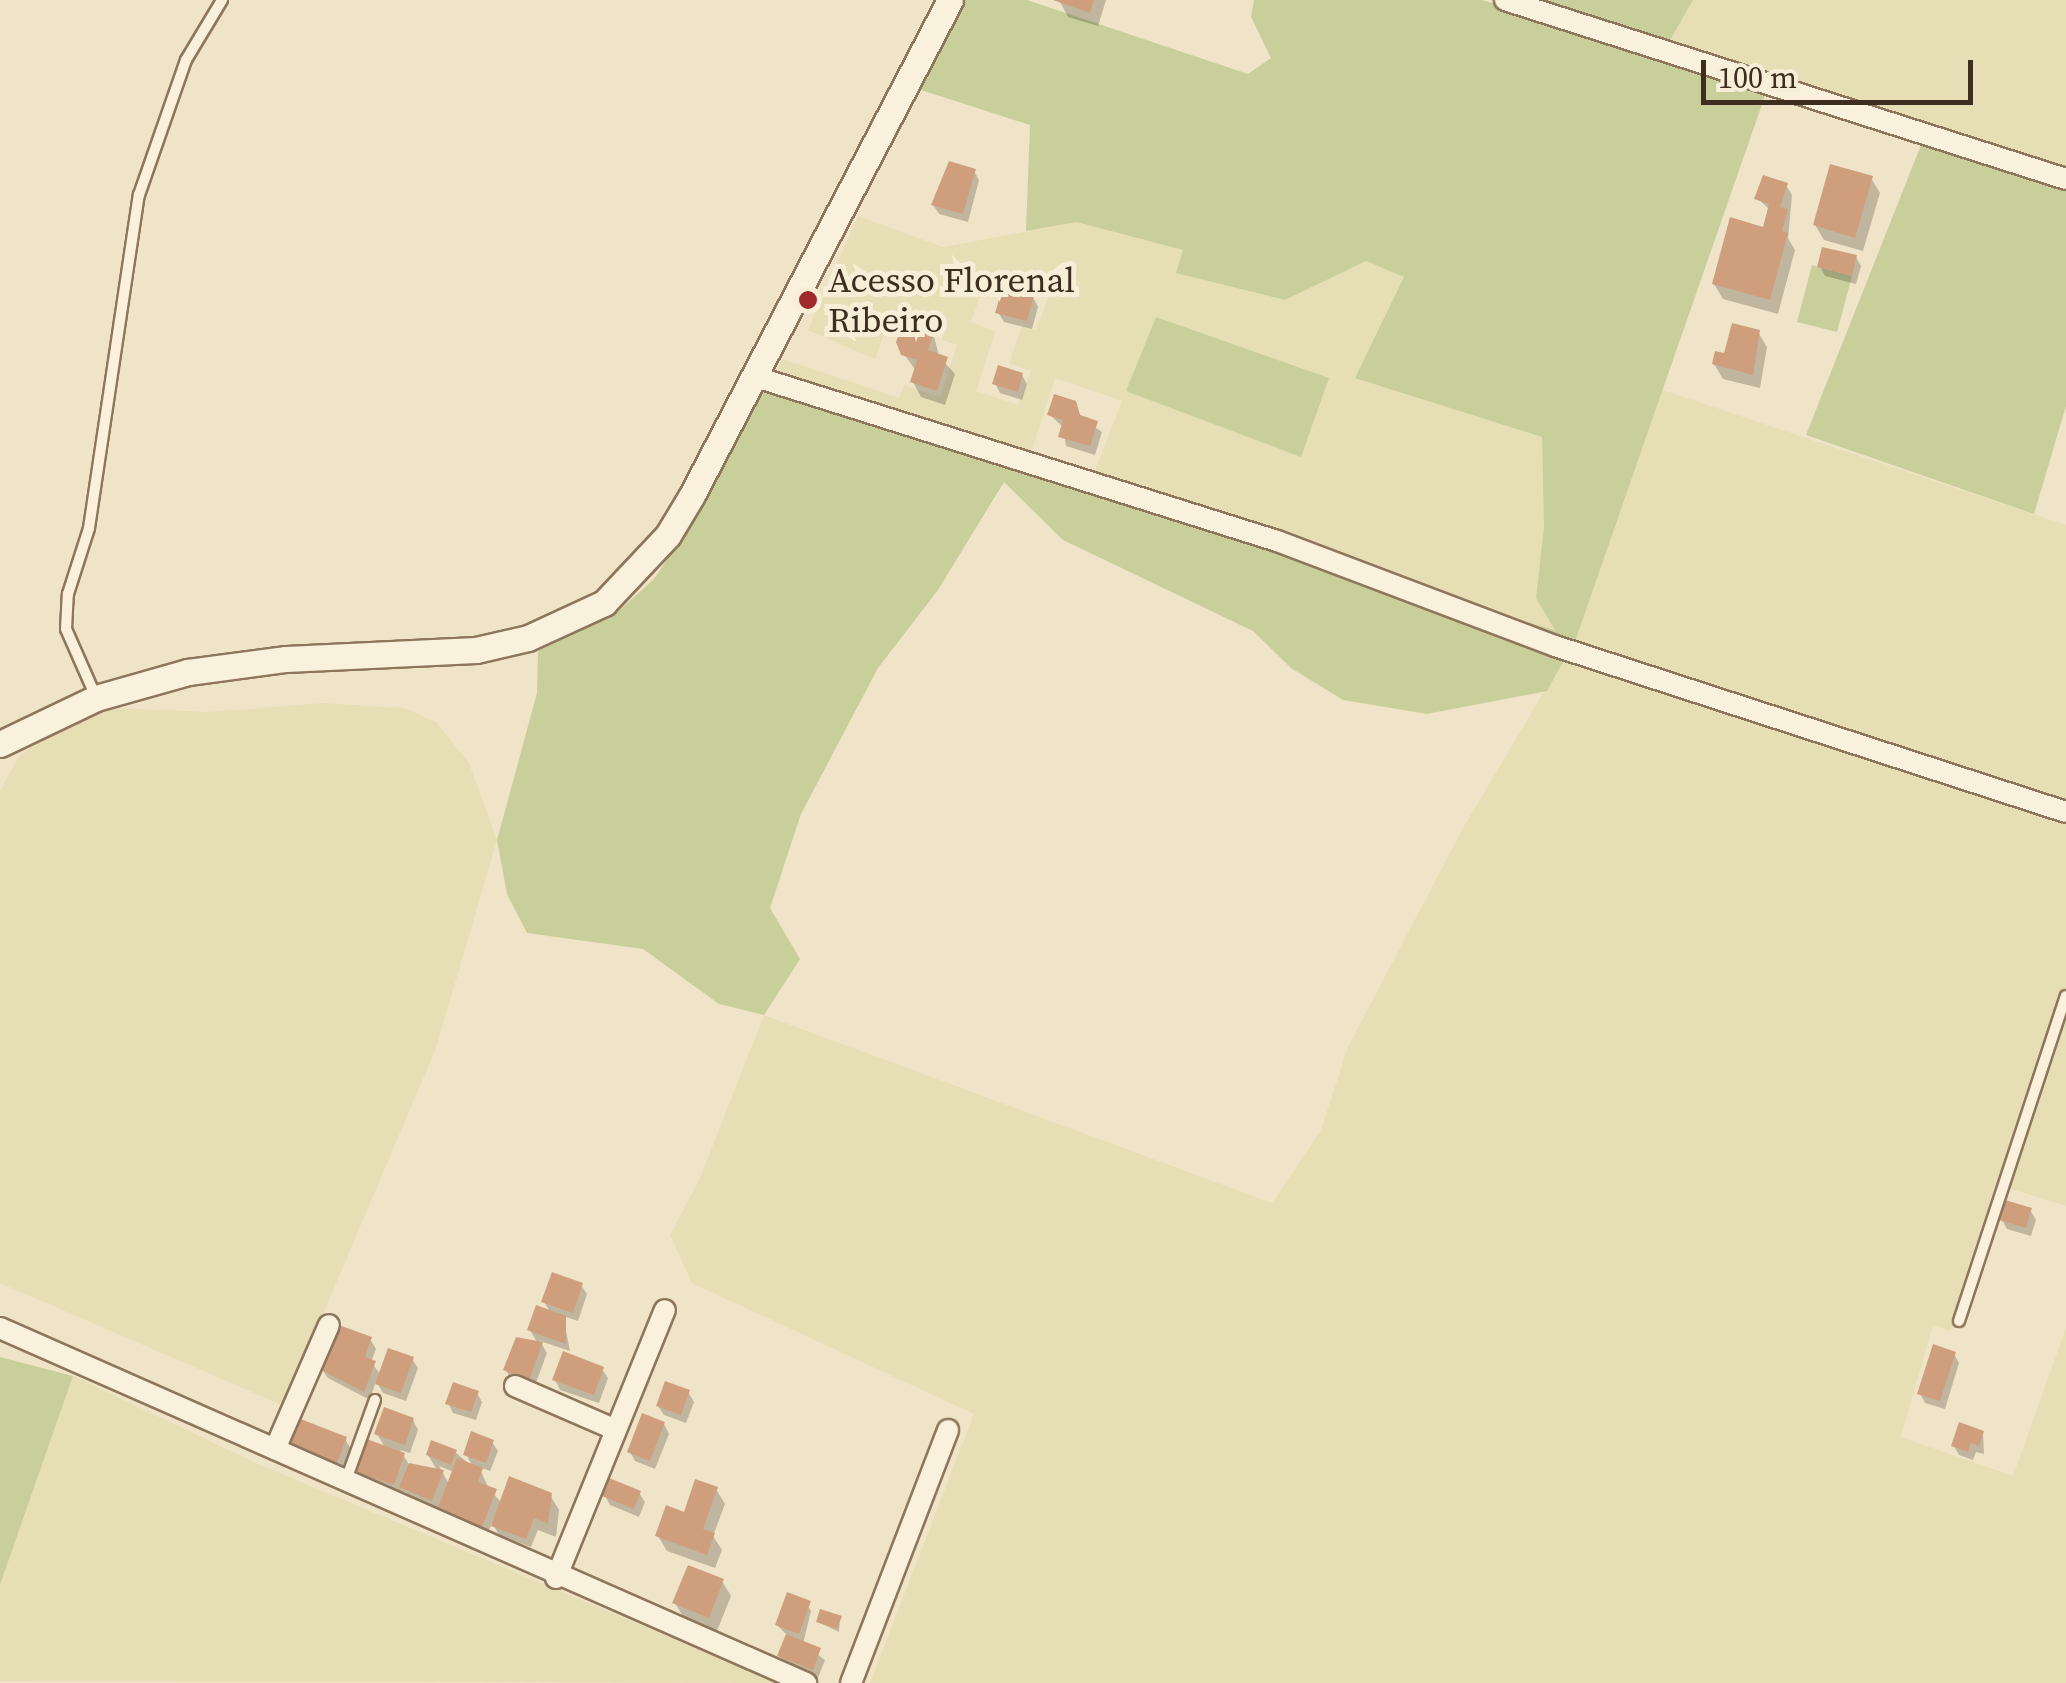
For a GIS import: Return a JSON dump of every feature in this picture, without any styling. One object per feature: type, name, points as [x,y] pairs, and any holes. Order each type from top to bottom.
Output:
[{"type":"street","points":[[0,744],[96,698],[188,672],[286,659],[476,650],[558,626],[604,603],[668,535],[756,377],[950,0]]},
{"type":"street","points":[[1505,0],[2066,179]]},
{"type":"street","points":[[756,377],[1277,541],[1555,646],[2066,812]]},
{"type":"street","points":[[556,1578],[666,1310]]},
{"type":"street","points":[[275,1449],[329,1325]]},
{"type":"street","points":[[0,1328],[556,1578],[806,1683]]},
{"type":"street","points":[[515,1386],[614,1429]]},
{"type":"street","points":[[851,1683],[948,1430]]},
{"type":"lane","points":[[96,698],[66,630],[68,594],[89,528],[139,195],[186,60],[222,0]]},
{"type":"lane","points":[[1959,1321],[2066,996]]},
{"type":"lane","points":[[345,1481],[375,1400]]},
{"type":"shaded area","points":[[1693,0],[2066,0],[2066,185],[1660,55]]},
{"type":"shaded area","points":[[858,216],[943,247],[1077,222],[1183,250],[1177,273],[1285,300],[1366,261],[1405,277],[1356,378],[1542,437],[1544,527],[1536,598],[1556,630],[1269,547],[1089,486],[1122,401],[1055,378],[1027,465],[774,380],[782,359],[899,398],[904,385],[940,397],[957,345],[942,340],[946,327],[893,311],[875,359],[808,330]],"holes":[[[988,273],[1050,293],[1036,330],[1022,326],[1009,363],[1031,371],[1018,405],[976,391],[995,332],[971,322]]]},
{"type":"shaded area","points":[[1663,390],[2066,525],[2066,1206],[1995,1184],[1950,1331],[1933,1325],[1901,1437],[2013,1476],[2066,1328],[2066,1683],[870,1683],[974,1414],[692,1283],[670,1235],[700,1178],[764,1015],[1272,1203],[1321,1130],[1348,1047],[1463,828],[1577,636]]},
{"type":"shaded area","points":[[323,703],[404,708],[436,722],[469,763],[497,840],[436,1048],[284,1406],[0,1283],[0,791],[19,756],[65,723],[118,708],[207,712]]},
{"type":"shaded area","points":[[73,1376],[256,1463],[778,1683],[0,1681],[0,1585]]},
{"type":"green space","points":[[962,0],[1027,0],[1248,74],[1271,58],[1251,17],[1254,0],[1481,0],[1520,10],[1535,0],[1693,0],[1661,56],[1767,90],[1577,636],[1547,691],[1427,714],[1343,700],[1291,668],[1253,631],[1063,540],[1004,482],[938,590],[878,668],[801,814],[770,908],[800,959],[764,1015],[719,1004],[643,949],[527,933],[507,894],[497,840],[537,693],[538,651],[614,615],[654,579],[708,499],[764,377],[1269,547],[1555,630],[1536,598],[1544,527],[1542,437],[1355,378],[1404,277],[1366,261],[1285,300],[1176,273],[1183,250],[1077,222],[1026,231],[1030,125],[918,89]]},
{"type":"green space","points":[[1923,140],[2066,185],[2066,406],[2034,514],[1806,435]]},
{"type":"green space","points":[[1812,265],[1852,276],[1837,332],[1797,322]]},
{"type":"green space","points":[[1156,317],[1329,378],[1301,457],[1126,391]]},
{"type":"green space","points":[[0,1357],[73,1376],[0,1585]]},
{"type":"building","points":[[1053,0],[1094,0],[1090,13]]},
{"type":"building","points":[[949,161],[976,169],[963,214],[931,205]]},
{"type":"building","points":[[1830,164],[1873,176],[1855,238],[1813,225]]},
{"type":"building","points":[[1763,175],[1788,183],[1780,207],[1788,209],[1782,231],[1788,233],[1770,300],[1712,284],[1730,217],[1763,227],[1769,204],[1754,199]]},
{"type":"building","points":[[1822,247],[1857,255],[1852,276],[1817,267]]},
{"type":"building","points":[[1003,286],[1034,295],[1027,321],[995,313]]},
{"type":"building","points":[[904,320],[935,330],[928,350],[948,357],[937,391],[910,382],[917,360],[901,355],[896,342]]},
{"type":"building","points":[[1732,323],[1760,330],[1753,375],[1712,364],[1715,351],[1724,353]]},
{"type":"building","points":[[998,365],[1023,373],[1018,392],[992,384]]},
{"type":"building","points":[[1054,394],[1076,401],[1080,415],[1098,421],[1090,446],[1058,437],[1063,420],[1047,415]]},
{"type":"building","points":[[2005,1200],[2032,1208],[2026,1228],[1999,1220]]},
{"type":"building","points":[[552,1272],[583,1283],[573,1313],[541,1302]]},
{"type":"building","points":[[536,1305],[566,1316],[566,1344],[527,1330]]},
{"type":"building","points":[[336,1324],[372,1337],[365,1357],[376,1361],[364,1392],[319,1369]]},
{"type":"building","points":[[516,1337],[543,1342],[529,1380],[503,1370]]},
{"type":"building","points":[[1933,1344],[1956,1352],[1940,1401],[1917,1394]]},
{"type":"building","points":[[388,1348],[414,1357],[401,1393],[375,1384]]},
{"type":"building","points":[[563,1351],[604,1367],[594,1395],[552,1380]]},
{"type":"building","points":[[665,1381],[690,1390],[681,1415],[656,1406]]},
{"type":"building","points":[[453,1382],[479,1391],[471,1412],[445,1404]]},
{"type":"building","points":[[384,1407],[414,1418],[405,1445],[374,1434]]},
{"type":"building","points":[[642,1413],[665,1422],[650,1461],[627,1452]]},
{"type":"building","points":[[298,1418],[347,1437],[337,1463],[288,1445]]},
{"type":"building","points":[[1959,1422],[1984,1431],[1979,1446],[1971,1443],[1968,1452],[1951,1446]]},
{"type":"building","points":[[471,1431],[494,1440],[486,1463],[463,1455]]},
{"type":"building","points":[[364,1438],[405,1453],[394,1485],[352,1471]]},
{"type":"building","points":[[431,1440],[457,1450],[451,1465],[426,1455]]},
{"type":"building","points":[[457,1458],[483,1468],[478,1482],[497,1489],[482,1527],[437,1510]]},
{"type":"building","points":[[409,1463],[444,1470],[432,1501],[399,1487]]},
{"type":"building","points":[[509,1476],[552,1493],[548,1524],[534,1518],[526,1539],[491,1526]]},
{"type":"building","points":[[609,1478],[641,1491],[634,1509],[602,1496]]},
{"type":"building","points":[[695,1479],[718,1487],[703,1529],[715,1533],[707,1555],[655,1536],[666,1505],[684,1512]]},
{"type":"building","points":[[688,1565],[724,1579],[709,1618],[672,1603]]},
{"type":"building","points":[[787,1592],[811,1601],[799,1634],[775,1625]]},
{"type":"building","points":[[820,1609],[842,1616],[837,1629],[816,1622]]},
{"type":"building","points":[[786,1634],[821,1648],[813,1670],[777,1656]]},
{"type":"place","name":"Acesso Florenal Ribeiro","points":[[808,300]]}]
